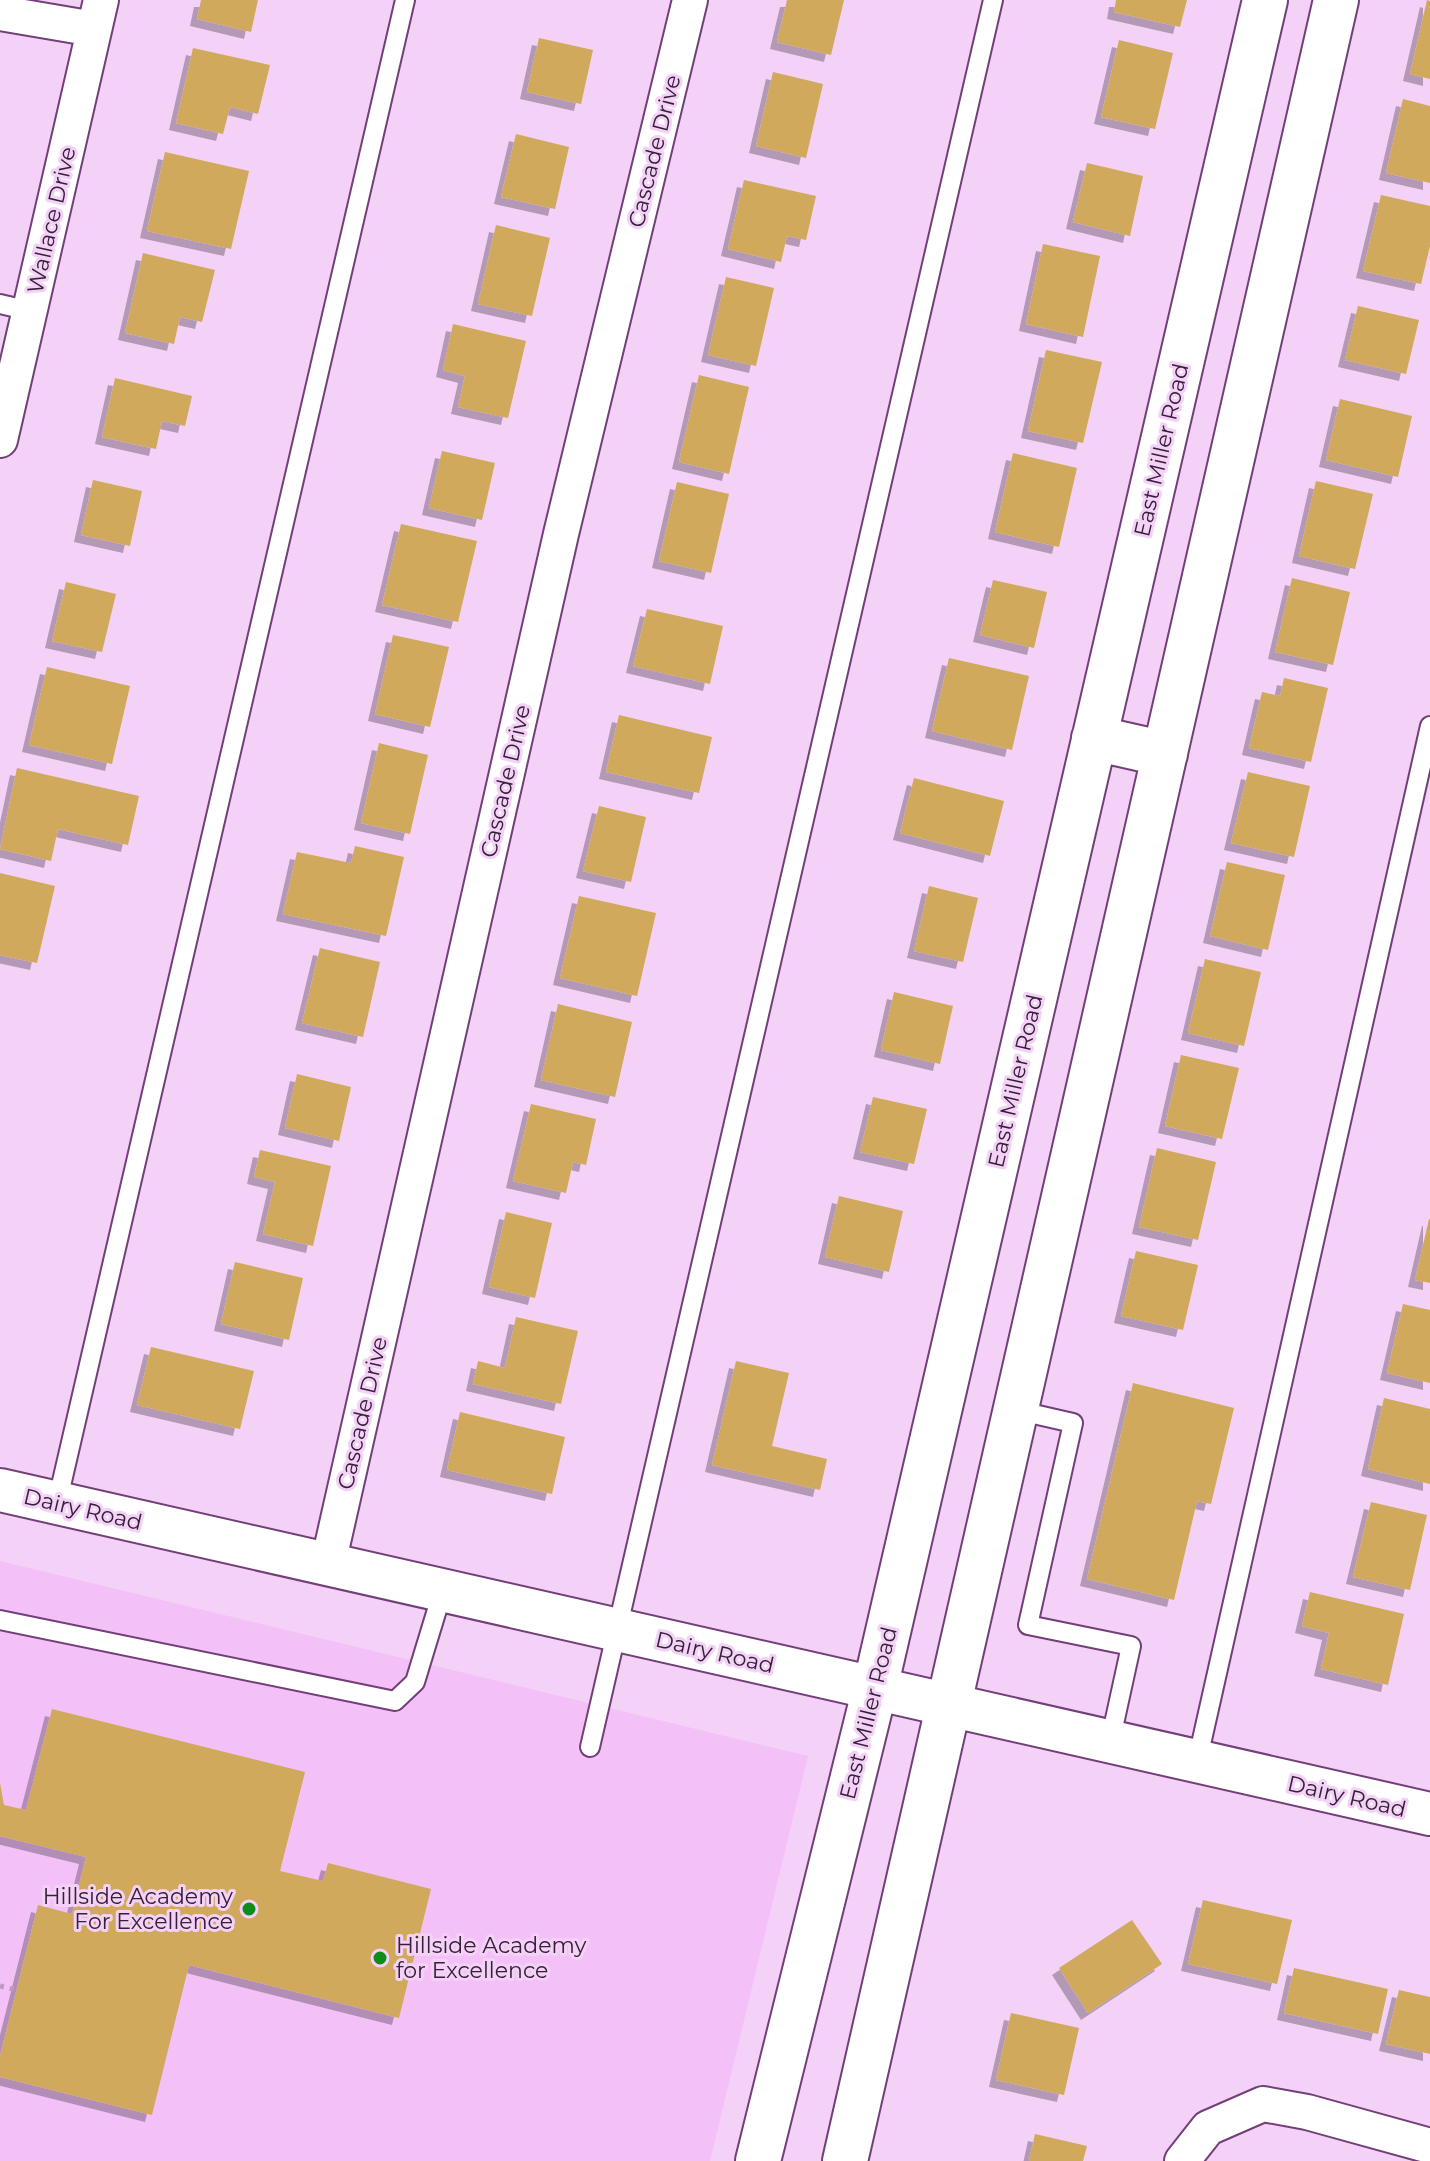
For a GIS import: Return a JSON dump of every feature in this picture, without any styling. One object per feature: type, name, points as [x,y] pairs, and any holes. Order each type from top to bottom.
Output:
[{"type":"main road","name":"East Miller Road","points":[[758,2161],[875,1688],[1265,0]]},
{"type":"main road","points":[[845,2161],[1336,0]]},
{"type":"main road","points":[[1094,738],[1165,754]]},
{"type":"street","name":"Cascade Drive","points":[[328,1564],[558,550],[690,0]]},
{"type":"street","points":[[0,13],[98,15]]},
{"type":"street","name":"Wallace Drive","points":[[0,440],[15,307],[98,15]]},
{"type":"street","name":"Dairy Road","points":[[0,1490],[1430,1814]]},
{"type":"street","points":[[1182,2161],[1208,2128],[1263,2104],[1307,2112],[1430,2146]]},
{"type":"lane","points":[[57,1503],[405,0]]},
{"type":"lane","points":[[590,1747],[993,0]]},
{"type":"lane","points":[[1197,1762],[1430,726]]},
{"type":"lane","points":[[1016,1410],[1073,1423],[1028,1625],[1131,1646],[1110,1742]]},
{"type":"lane","points":[[0,1620],[395,1701],[415,1682],[443,1590]]},
{"type":"path","points":[[0,1986],[16,1990]]},
{"type":"shaded area","name":"Hillside Academy for Excellence","points":[[0,1561],[808,1756],[710,2161],[0,2161]]},
{"type":"building","points":[[201,0],[258,0],[251,32],[197,19]]},
{"type":"building","points":[[787,0],[844,0],[831,55],[777,42]]},
{"type":"building","points":[[1116,0],[1187,0],[1180,27],[1114,12]]},
{"type":"building","points":[[1427,0],[1430,1],[1430,79],[1410,74]]},
{"type":"building","points":[[539,38],[593,50],[581,104],[527,92]]},
{"type":"building","points":[[1119,40],[1173,53],[1155,129],[1101,117]]},
{"type":"building","points":[[193,48],[270,65],[258,114],[230,107],[223,134],[176,123]]},
{"type":"building","points":[[773,72],[823,84],[806,158],[756,146]]},
{"type":"building","points":[[1403,99],[1430,106],[1430,183],[1386,173]]},
{"type":"building","points":[[516,134],[569,147],[555,209],[501,197]]},
{"type":"building","points":[[165,152],[249,171],[231,249],[147,231]]},
{"type":"building","points":[[1087,163],[1143,176],[1130,236],[1073,222]]},
{"type":"building","points":[[744,180],[816,196],[806,240],[787,236],[781,262],[728,249]]},
{"type":"building","points":[[1381,195],[1430,206],[1430,246],[1421,284],[1363,271]]},
{"type":"building","points":[[496,225],[550,238],[532,316],[478,304]]},
{"type":"building","points":[[1043,244],[1100,256],[1083,337],[1026,324]]},
{"type":"building","points":[[143,253],[215,270],[202,322],[180,317],[174,344],[125,333]]},
{"type":"building","points":[[726,277],[774,288],[756,366],[708,355]]},
{"type":"building","points":[[1358,306],[1419,320],[1406,374],[1345,360]]},
{"type":"building","points":[[453,324],[526,341],[508,418],[458,407],[465,376],[443,370]]},
{"type":"building","points":[[1046,350],[1102,362],[1083,443],[1028,431]]},
{"type":"building","points":[[699,375],[749,387],[729,474],[679,462]]},
{"type":"building","points":[[115,378],[192,396],[185,426],[162,421],[156,449],[102,437]]},
{"type":"building","points":[[1340,399],[1412,416],[1398,477],[1326,460]]},
{"type":"building","points":[[442,451],[495,463],[482,520],[429,508]]},
{"type":"building","points":[[1013,453],[1077,468],[1059,547],[995,532]]},
{"type":"building","points":[[93,480],[142,491],[130,546],[81,535]]},
{"type":"building","points":[[1316,481],[1373,494],[1355,569],[1299,556]]},
{"type":"building","points":[[677,482],[729,494],[711,573],[659,561]]},
{"type":"building","points":[[401,524],[477,541],[458,622],[382,605]]},
{"type":"building","points":[[1292,578],[1350,592],[1333,665],[1275,652]]},
{"type":"building","points":[[993,580],[1047,592],[1034,648],[980,635]]},
{"type":"building","points":[[66,582],[116,594],[102,652],[52,641]]},
{"type":"building","points":[[647,609],[723,626],[710,684],[633,666]]},
{"type":"building","points":[[393,635],[449,647],[430,727],[375,714]]},
{"type":"building","points":[[949,658],[1029,676],[1012,750],[932,731]]},
{"type":"building","points":[[47,667],[130,686],[112,764],[29,745]]},
{"type":"building","points":[[1284,678],[1328,688],[1311,762],[1249,748],[1262,692],[1280,696]]},
{"type":"building","points":[[619,715],[712,737],[699,793],[606,772]]},
{"type":"building","points":[[379,743],[428,755],[410,834],[361,823]]},
{"type":"building","points":[[17,768],[139,796],[128,845],[58,829],[51,861],[0,849]]},
{"type":"building","points":[[1248,772],[1310,786],[1294,857],[1231,843]]},
{"type":"building","points":[[914,778],[1004,801],[990,856],[900,833]]},
{"type":"building","points":[[599,806],[646,817],[631,882],[583,871]]},
{"type":"building","points":[[355,846],[404,857],[386,936],[283,914],[297,852],[351,863]]},
{"type":"building","points":[[1227,862],[1285,875],[1268,950],[1210,936]]},
{"type":"building","points":[[0,873],[55,886],[37,963],[0,955]]},
{"type":"building","points":[[929,886],[978,898],[963,962],[914,951]]},
{"type":"building","points":[[579,896],[656,913],[637,996],[560,978]]},
{"type":"building","points":[[320,948],[380,962],[363,1037],[302,1023]]},
{"type":"building","points":[[1205,959],[1261,972],[1244,1046],[1188,1033]]},
{"type":"building","points":[[894,992],[953,1006],[940,1064],[881,1050]]},
{"type":"building","points":[[558,1004],[632,1022],[615,1097],[541,1080]]},
{"type":"building","points":[[1181,1055],[1239,1068],[1222,1139],[1165,1126]]},
{"type":"building","points":[[297,1074],[351,1087],[339,1141],[285,1128]]},
{"type":"building","points":[[873,1097],[927,1109],[914,1164],[860,1152]]},
{"type":"building","points":[[531,1104],[596,1119],[586,1165],[573,1162],[566,1193],[513,1181]]},
{"type":"building","points":[[1157,1148],[1216,1162],[1198,1240],[1139,1227]]},
{"type":"building","points":[[260,1150],[331,1166],[313,1246],[263,1234],[275,1182],[254,1177]]},
{"type":"building","points":[[839,1196],[903,1211],[889,1272],[825,1257]]},
{"type":"building","points":[[506,1212],[552,1223],[535,1298],[489,1287]]},
{"type":"building","points":[[1430,1219],[1430,1283],[1415,1280]]},
{"type":"building","points":[[1136,1251],[1198,1265],[1183,1330],[1121,1316]]},
{"type":"building","points":[[235,1262],[303,1278],[289,1340],[221,1324]]},
{"type":"building","points":[[1403,1304],[1430,1310],[1430,1383],[1387,1373]]},
{"type":"building","points":[[516,1317],[578,1331],[561,1404],[473,1384],[478,1361],[505,1368]]},
{"type":"building","points":[[151,1347],[254,1371],[240,1429],[137,1405]]},
{"type":"building","points":[[736,1361],[789,1373],[772,1446],[827,1459],[820,1490],[712,1465]]},
{"type":"building","points":[[1133,1383],[1234,1408],[1211,1504],[1197,1501],[1174,1600],[1087,1579]]},
{"type":"building","points":[[1384,1398],[1430,1409],[1430,1484],[1368,1469]]},
{"type":"building","points":[[460,1412],[565,1437],[552,1494],[447,1470]]},
{"type":"building","points":[[1371,1502],[1427,1515],[1410,1590],[1353,1577]]},
{"type":"building","points":[[1310,1592],[1404,1614],[1388,1685],[1321,1669],[1329,1633],[1302,1626]]},
{"type":"building","name":"Hillside Academy For Excellence","points":[[52,1709],[305,1772],[280,1871],[323,1881],[328,1863],[431,1889],[399,2018],[189,1965],[152,2115],[0,2077],[0,2056],[38,1905],[72,1914],[86,1857],[0,1836],[0,1783],[4,1805],[26,1810]]},
{"type":"building","points":[[1203,1900],[1292,1920],[1277,1984],[1188,1964]]},
{"type":"building","points":[[1132,1920],[1162,1964],[1088,2013],[1059,1968]]},
{"type":"building","points":[[1294,1968],[1388,1989],[1378,2034],[1284,2013]]},
{"type":"building","points":[[1399,1990],[1430,1997],[1430,2054],[1386,2044]]},
{"type":"building","points":[[1011,2013],[1079,2028],[1064,2095],[996,2080]]},
{"type":"building","points":[[1035,2134],[1087,2146],[1083,2161],[1029,2161]]},
{"type":"place","name":"Hillside Academy For Excellence","points":[[249,1909]]},
{"type":"place","name":"Hillside Academy for Excellence","points":[[380,1958]]}]
